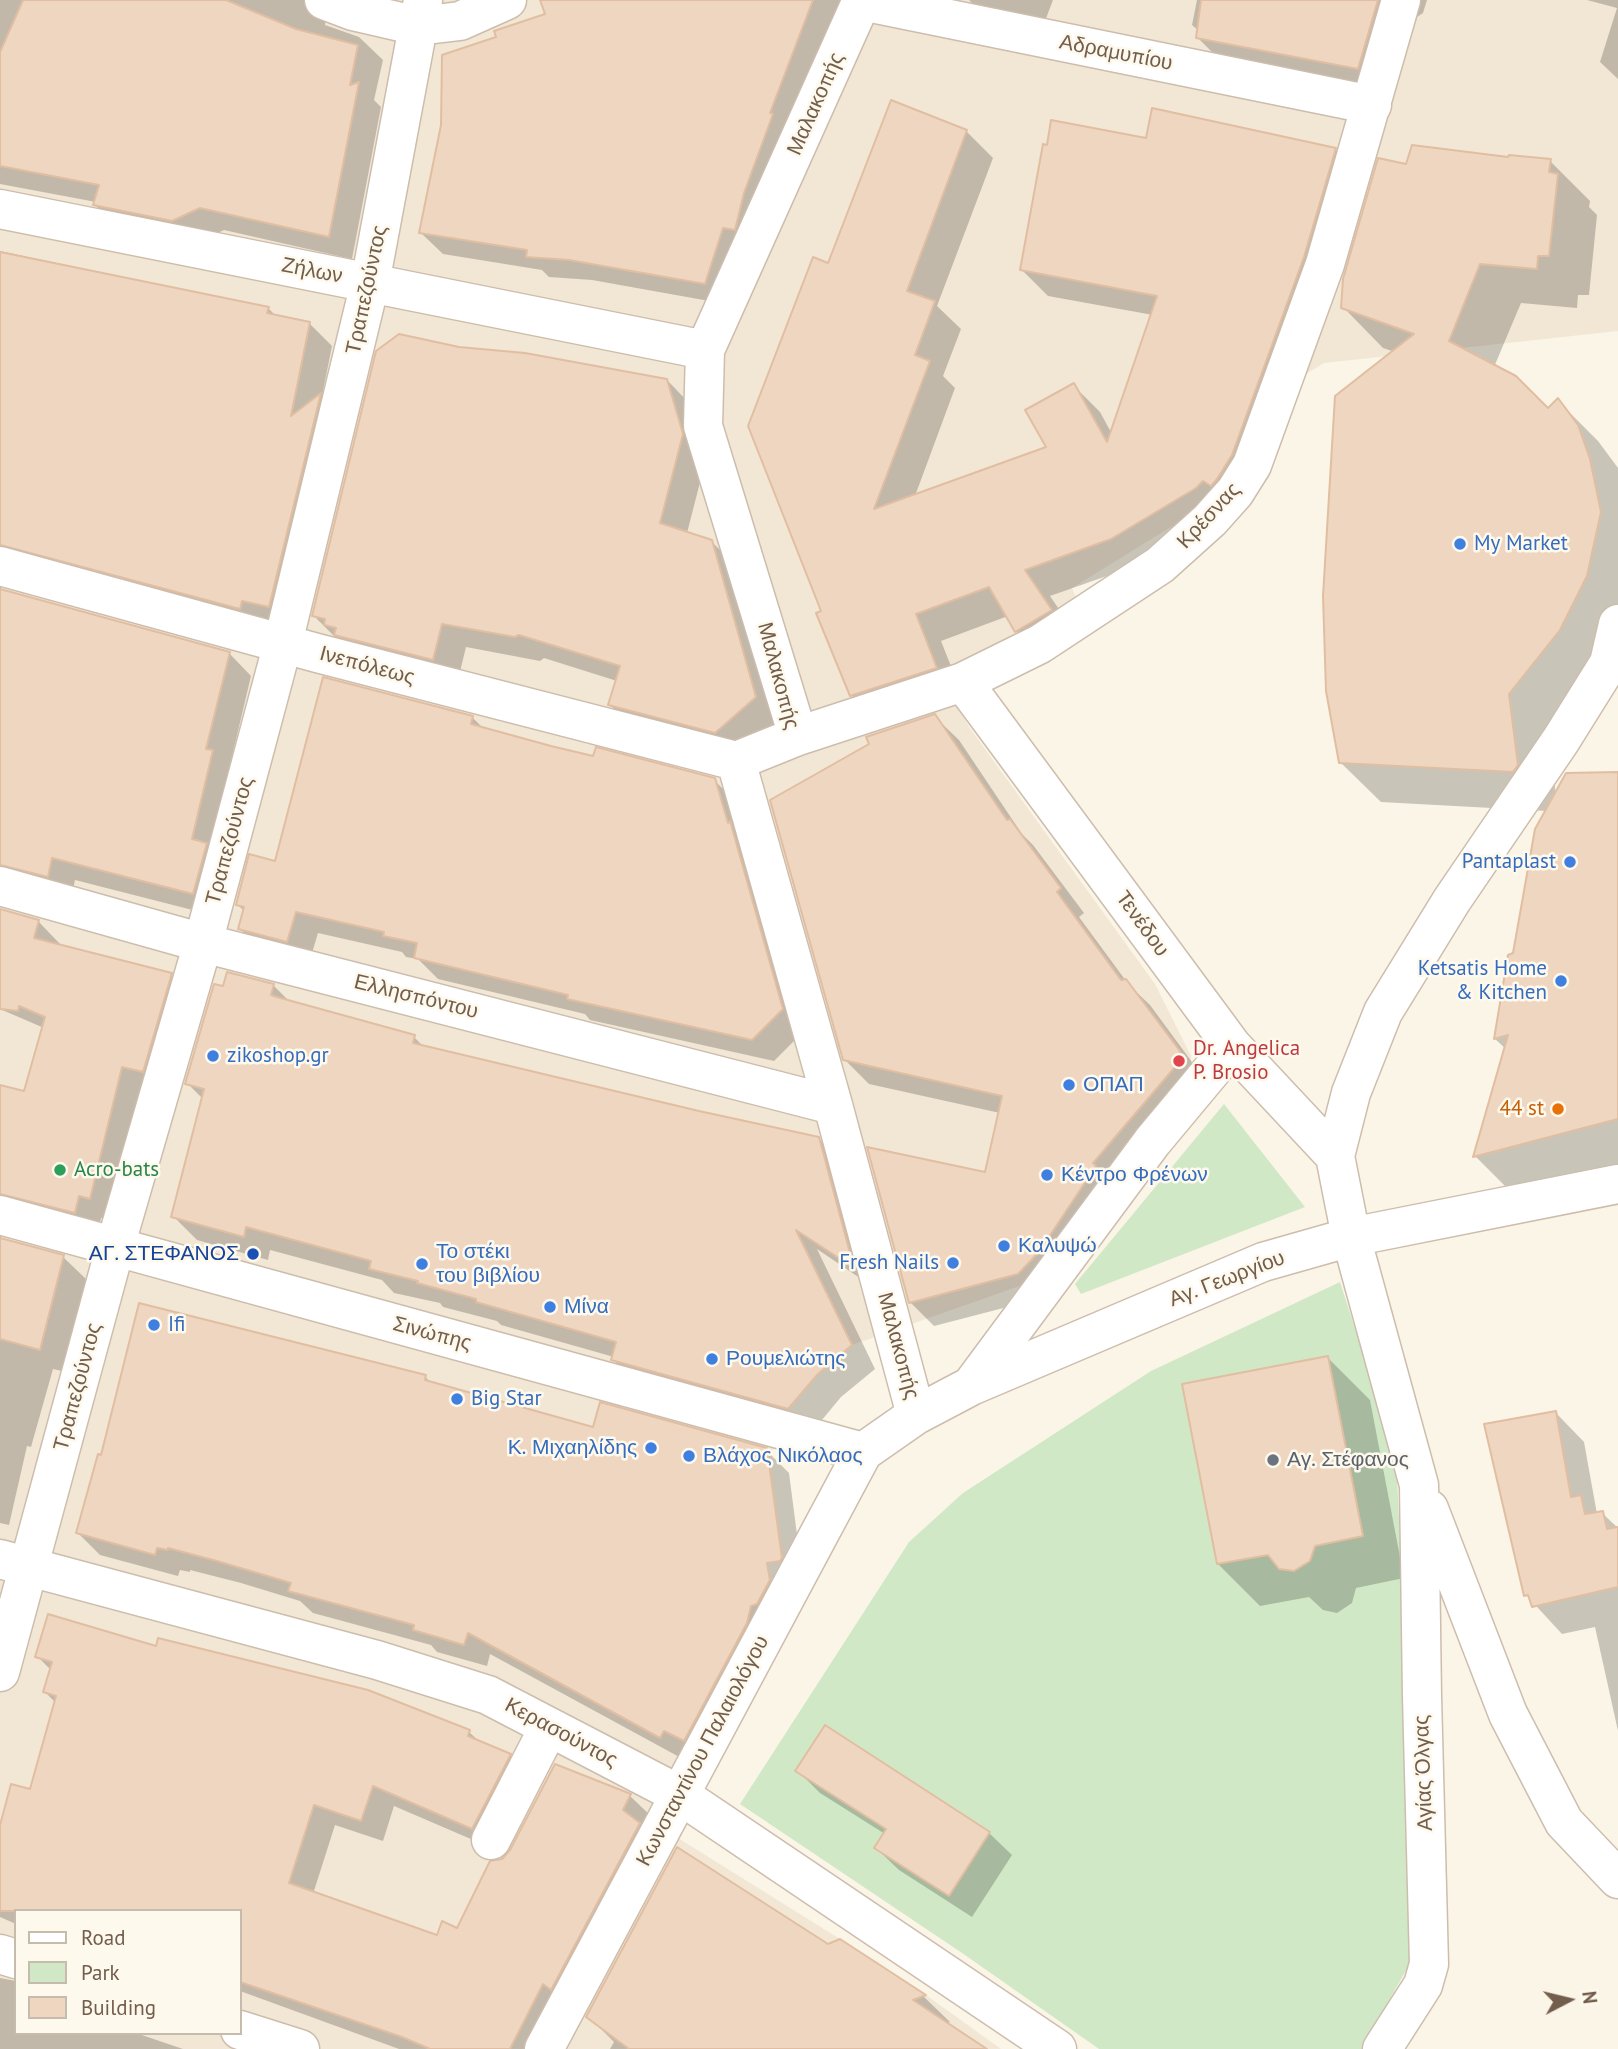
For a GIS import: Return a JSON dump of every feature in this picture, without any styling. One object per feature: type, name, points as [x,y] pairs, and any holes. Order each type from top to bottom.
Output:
[{"type":"street","points":[[324,0],[353,12],[421,13],[460,20],[507,0]]},
{"type":"street","name":"Κρέσνας","points":[[798,736],[963,681],[1040,643],[1160,565],[1210,520],[1235,492],[1252,465],[1325,264],[1401,0]]},
{"type":"street","name":"Αδραμυπίου","points":[[862,1],[1372,105]]},
{"type":"street","name":"Μαλακοπής","points":[[862,1],[705,350],[703,426],[798,736],[736,761],[834,1105],[916,1415]]},
{"type":"street","name":"Τραπεζούντος","points":[[0,1672],[14,1563],[117,1246],[203,943],[283,643],[370,283],[421,13]]},
{"type":"street","name":"Ζήλων","points":[[0,209],[705,350]]},
{"type":"street","name":"Ινεπόλεως","points":[[0,566],[736,761]]},
{"type":"street","points":[[1335,1156],[1351,1093],[1383,1012],[1452,900],[1561,740],[1609,663],[1618,624]]},
{"type":"street","name":"Τενέδου","points":[[963,681],[1231,1046],[1335,1156]]},
{"type":"street","name":"Ελλησπόντου","points":[[0,886],[203,943],[834,1105]]},
{"type":"street","points":[[971,1386],[1152,1142],[1231,1046]]},
{"type":"street","name":"Αγίας Όλγας","points":[[1335,1156],[1351,1237],[1419,1485],[1508,1714],[1564,1822],[1618,1879]]},
{"type":"street","name":"Αγ. Γεωργίου","points":[[863,1452],[916,1415],[971,1386],[1263,1262],[1351,1237],[1618,1184]]},
{"type":"street","name":"Σινώπης","points":[[0,1215],[863,1452]]},
{"type":"street","name":"Κωνσταντίνου Παλαιολόγου","points":[[544,2049],[863,1452]]},
{"type":"street","name":"Αγίας Όλγας","points":[[1382,2049],[1423,1985],[1429,1964],[1419,1485]]},
{"type":"street","name":"Κερασούντος","points":[[14,1563],[377,1660],[488,1695],[680,1795],[1057,2049]]},
{"type":"street","points":[[491,1840],[549,1727]]},
{"type":"street","points":[[242,2031],[300,2049]]},
{"type":"shaded area","points":[[0,0],[1618,0],[1618,331],[1324,363],[1275,393],[1223,495],[1072,588],[1084,618],[938,672],[969,727],[1155,984],[1191,1056],[1191,1065],[1031,1282],[852,1345],[818,1374],[792,1403],[769,1460],[782,1561],[767,1563],[773,1600],[654,1823],[926,1995],[1001,2049],[0,2049]]},
{"type":"green space","points":[[1224,1104],[1305,1207],[1081,1294],[1075,1284]]},
{"type":"green space","points":[[1340,1282],[1396,1456],[1419,1947],[1362,2049],[1099,2049],[965,1955],[740,1804],[909,1542],[963,1493],[1151,1371]]},
{"type":"building","points":[[23,0],[226,0],[296,29],[358,45],[350,85],[359,82],[329,237],[200,208],[172,221],[93,205],[99,185],[0,166],[0,52]]},
{"type":"building","points":[[540,0],[813,0],[770,113],[773,114],[744,193],[735,230],[723,228],[705,284],[569,260],[526,257],[527,250],[419,233],[441,125],[442,55],[496,37],[494,31],[545,14]]},
{"type":"building","points":[[1201,0],[1378,0],[1358,69],[1196,38]]},
{"type":"building","points":[[891,100],[967,130],[907,291],[935,301],[915,355],[930,361],[874,509],[1046,447],[1025,410],[1074,383],[1107,442],[1157,296],[1020,270],[1043,144],[1047,145],[1051,120],[1146,138],[1152,108],[1336,148],[1304,257],[1232,455],[1211,486],[1203,481],[1196,488],[1111,539],[1025,570],[1052,610],[1015,632],[989,587],[916,614],[937,668],[850,696],[816,613],[821,611],[748,426],[813,257],[828,263]]},
{"type":"building","name":"My Market","points":[[1412,145],[1508,157],[1551,159],[1549,172],[1558,174],[1549,256],[1538,256],[1537,269],[1480,264],[1449,341],[1516,376],[1548,408],[1558,398],[1578,425],[1590,459],[1601,512],[1587,576],[1560,630],[1509,694],[1518,765],[1513,772],[1339,763],[1326,691],[1323,596],[1335,396],[1414,334],[1341,308],[1343,279],[1378,158],[1406,164]]},
{"type":"building","points":[[0,252],[269,307],[267,313],[310,322],[291,416],[321,393],[269,607],[242,601],[240,609],[0,545]]},
{"type":"building","points":[[399,334],[459,347],[525,353],[667,379],[683,434],[660,523],[712,540],[756,697],[715,733],[608,705],[620,666],[519,635],[515,637],[442,624],[433,660],[334,635],[336,628],[324,625],[325,619],[312,616],[376,351]]},
{"type":"building","points":[[0,589],[230,652],[206,749],[213,750],[192,839],[207,843],[193,894],[52,858],[48,877],[0,865]]},
{"type":"building","points":[[323,677],[473,716],[471,724],[551,746],[593,756],[596,747],[715,778],[728,823],[730,821],[783,1009],[752,1040],[567,999],[568,995],[414,958],[417,943],[383,936],[384,932],[296,912],[287,942],[238,929],[244,907],[236,905],[249,854],[275,861]]},
{"type":"building","points":[[935,714],[1007,820],[1010,819],[1061,888],[1057,892],[1121,980],[1126,979],[1180,1051],[1175,1067],[1093,1163],[1096,1166],[1039,1252],[1018,1274],[909,1303],[867,1147],[985,1172],[1002,1096],[843,1060],[770,800],[869,744],[866,737]]},
{"type":"building","points":[[1618,772],[1618,1119],[1473,1157],[1508,1035],[1494,1039],[1508,955],[1513,953],[1535,829],[1566,773]]},
{"type":"building","points":[[0,909],[39,920],[34,938],[172,973],[143,1072],[122,1067],[90,1199],[79,1196],[75,1213],[0,1194],[0,1085],[24,1091],[45,1017],[19,1006],[18,1011],[0,1009]]},
{"type":"building","points":[[227,972],[274,984],[271,995],[415,1035],[413,1043],[819,1137],[854,1268],[796,1230],[852,1345],[818,1374],[788,1409],[611,1360],[616,1342],[476,1302],[476,1299],[417,1283],[418,1281],[369,1269],[371,1261],[246,1227],[244,1237],[171,1217],[204,1089],[185,1084],[214,984],[223,986]]},
{"type":"building","points":[[0,1238],[64,1255],[40,1350],[0,1339]]},
{"type":"building","points":[[139,1303],[426,1375],[425,1380],[593,1427],[600,1402],[767,1448],[782,1558],[780,1561],[767,1563],[770,1580],[757,1604],[751,1606],[747,1623],[684,1741],[664,1731],[660,1738],[468,1633],[464,1645],[413,1630],[414,1625],[288,1591],[291,1583],[217,1561],[168,1548],[157,1548],[155,1555],[76,1533],[98,1454],[101,1455]]},
{"type":"building","name":"Αγ. Στέφανος","points":[[1328,1356],[1363,1536],[1315,1546],[1310,1561],[1294,1571],[1279,1569],[1268,1555],[1217,1564],[1182,1384]]},
{"type":"building","points":[[1556,1411],[1571,1497],[1581,1495],[1585,1514],[1603,1511],[1607,1529],[1618,1527],[1618,1587],[1532,1607],[1528,1595],[1524,1596],[1484,1424]]},
{"type":"building","points":[[48,1614],[156,1646],[158,1638],[368,1690],[470,1730],[468,1736],[511,1754],[472,1829],[373,1786],[361,1821],[314,1805],[289,1883],[437,1935],[442,1921],[457,1928],[490,1861],[502,1859],[510,1850],[555,1764],[631,1794],[623,1810],[640,1823],[551,1990],[543,1984],[510,2049],[430,2049],[242,1983],[242,1909],[0,1911],[0,1825],[11,1784],[30,1789],[56,1696],[43,1692],[52,1662],[35,1657]]},
{"type":"building","points":[[825,1725],[990,1832],[949,1896],[874,1848],[886,1829],[795,1771]]},
{"type":"building","points":[[677,1847],[828,1944],[840,1939],[926,1995],[913,2000],[987,2049],[629,2049],[586,2017]]},
{"type":"place","name":"My Market","points":[[1460,544]]},
{"type":"place","name":"Pantaplast","points":[[1570,862]]},
{"type":"place","name":"Ketsatis Home & Kitchen","points":[[1561,981]]},
{"type":"place","name":"zikoshop.gr","points":[[213,1056]]},
{"type":"place","name":"Dr. Angelica P. Brosio","points":[[1179,1061]]},
{"type":"place","name":"ΟΠΑΠ","points":[[1069,1085]]},
{"type":"place","name":"44 st","points":[[1558,1109]]},
{"type":"place","name":"Acro-bats","points":[[60,1170]]},
{"type":"place","name":"Κέντρο Φρένων","points":[[1047,1175]]},
{"type":"place","name":"Καλυψώ","points":[[1004,1246]]},
{"type":"place","name":"ΑΓ. ΣΤΕΦΑΝΟΣ","points":[[253,1254]]},
{"type":"place","name":"Fresh Nails","points":[[953,1263]]},
{"type":"place","name":"Το στέκι του βιβλίου","points":[[422,1264]]},
{"type":"place","name":"Μίνα","points":[[550,1307]]},
{"type":"place","name":"Ifi","points":[[154,1325]]},
{"type":"place","name":"Ρουμελιώτης","points":[[712,1359]]},
{"type":"place","name":"Big Star","points":[[457,1399]]},
{"type":"place","name":"Κ. Μιχαηλίδης","points":[[651,1448]]},
{"type":"place","name":"Βλάχος Νικόλαος","points":[[689,1456]]},
{"type":"place","name":"Αγ. Στέφανος","points":[[1273,1460]]}]
